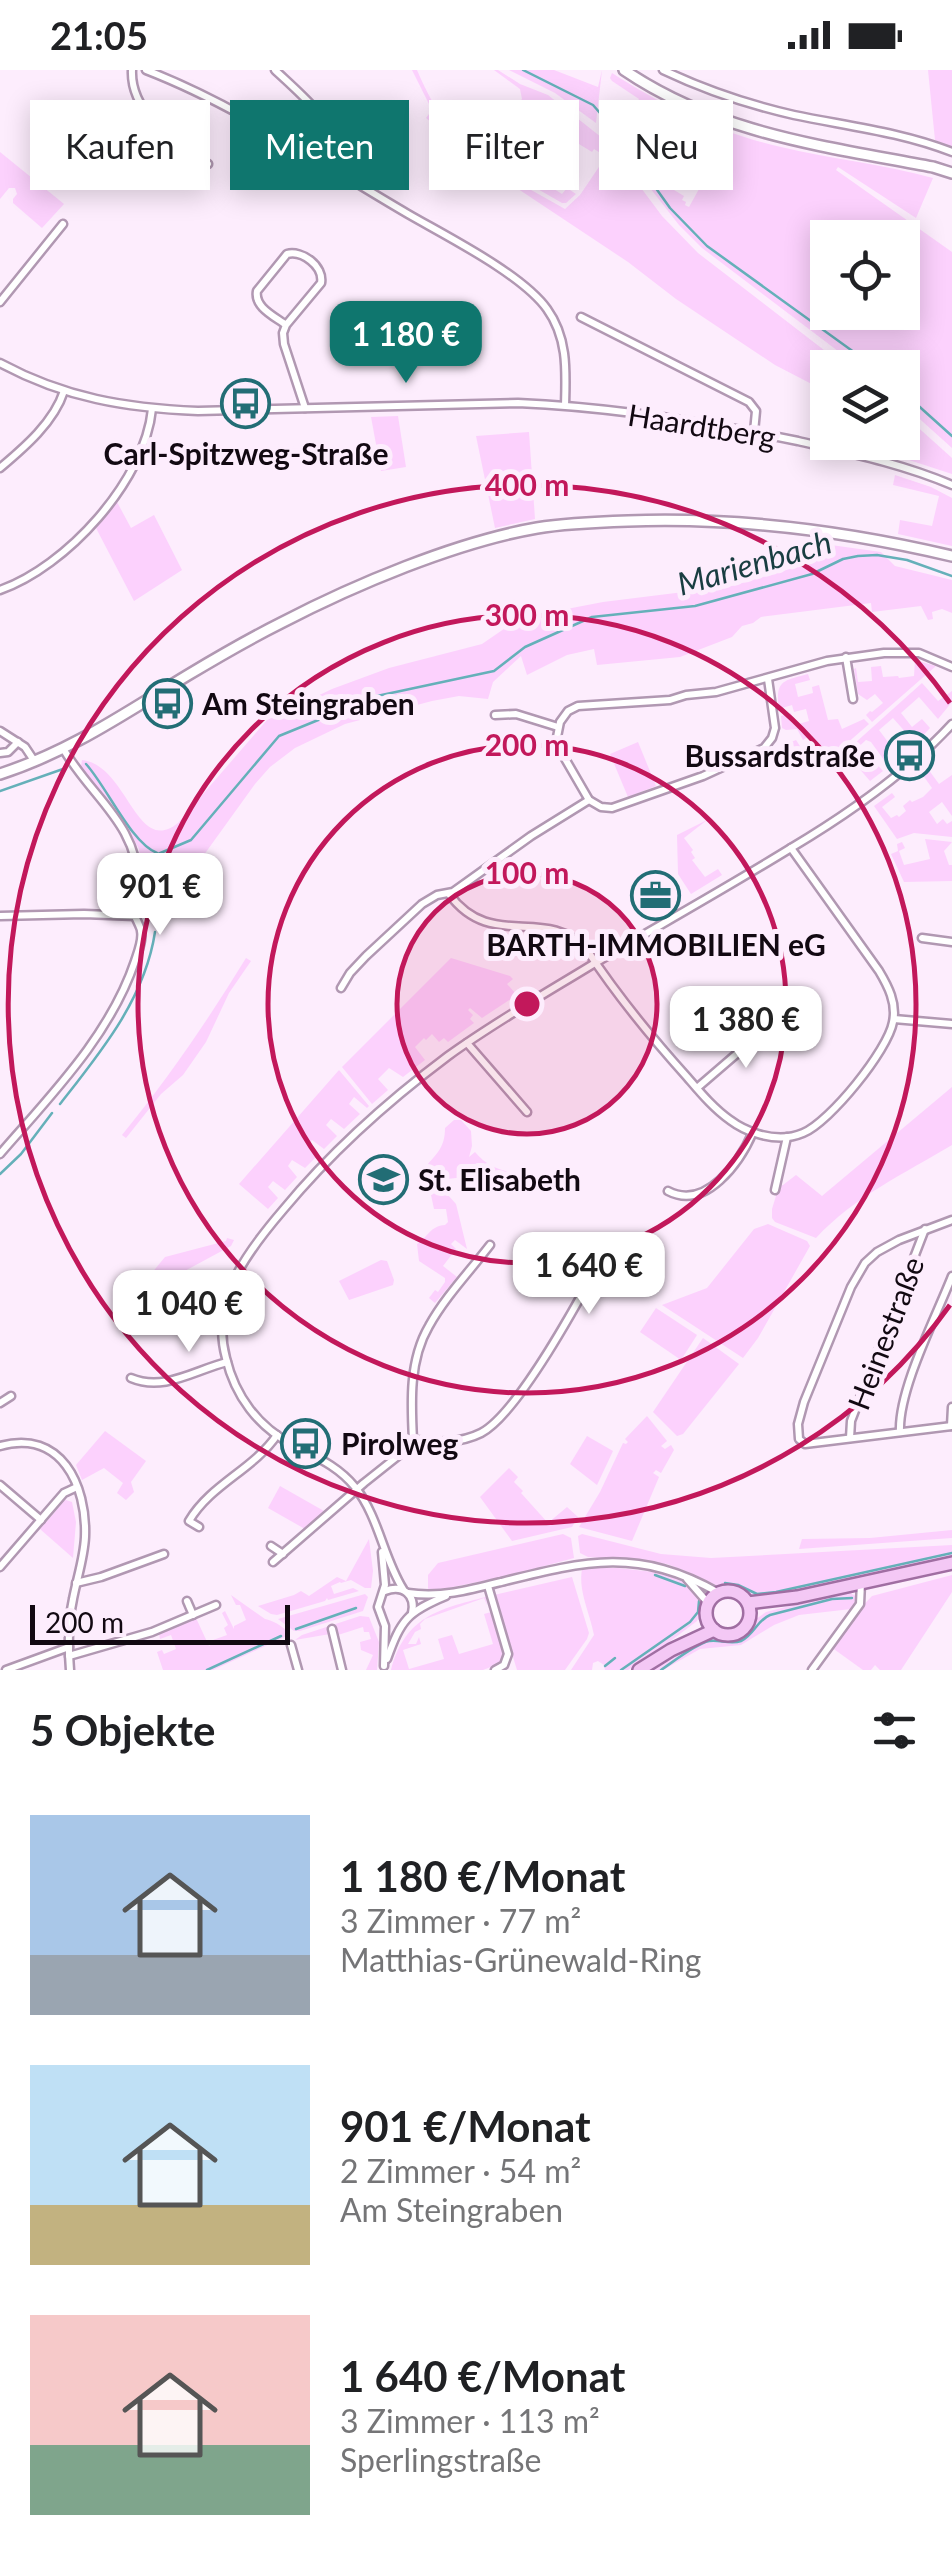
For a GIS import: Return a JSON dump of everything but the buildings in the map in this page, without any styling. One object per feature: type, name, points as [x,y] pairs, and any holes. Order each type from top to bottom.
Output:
[{"type":"main road","points":[[750,1608],[952,1563]]},
{"type":"main road","points":[[719,1592],[739,1593],[750,1608],[746,1627],[734,1635],[727,1636],[710,1624],[708,1603],[719,1592]]},
{"type":"main road","points":[[639,1670],[710,1624]]},
{"type":"street","points":[[132,70],[132,86],[140,100]]},
{"type":"street","points":[[146,70],[230,109]]},
{"type":"street","points":[[275,70],[305,100]]},
{"type":"street","points":[[624,70],[685,105],[744,128],[952,173]]},
{"type":"street","points":[[663,70],[791,114],[882,131],[952,152]]},
{"type":"street","points":[[368,190],[533,294],[551,315],[562,340],[565,405]]},
{"type":"street","points":[[0,302],[63,224]]},
{"type":"street","points":[[286,326],[258,303],[257,290],[286,254],[300,253],[323,275],[283,333],[305,408]]},
{"type":"street","points":[[581,317],[749,402],[756,411],[754,432]]},
{"type":"street","name":"Haardtberg","points":[[0,364],[103,402],[152,409],[198,412],[478,403],[565,405],[694,421],[837,450],[919,472],[952,486]]},
{"type":"street","points":[[0,468],[56,411],[64,390]]},
{"type":"street","points":[[0,590],[34,574],[83,535],[127,478],[145,443],[152,409]]},
{"type":"street","points":[[0,774],[64,750],[192,672],[320,604],[417,563],[517,532],[584,522],[715,521],[852,536],[952,556]]},
{"type":"street","points":[[768,679],[775,728],[764,748],[703,776],[612,808],[589,800],[560,750],[558,727],[565,714],[578,706],[670,700],[719,692],[846,658],[912,652],[952,667]]},
{"type":"street","points":[[846,658],[853,698]]},
{"type":"street","points":[[496,715],[516,714],[558,727]]},
{"type":"street","points":[[412,1613],[413,1602],[356,1489],[335,1468],[265,1426],[242,1400],[227,1362],[222,1334],[234,1277],[298,1192],[362,1127],[467,1043],[791,848],[882,785],[952,724]]},
{"type":"street","points":[[0,731],[18,742],[35,762]]},
{"type":"street","points":[[0,753],[8,752],[18,742]]},
{"type":"street","points":[[64,750],[108,806],[135,852],[140,907],[135,916]]},
{"type":"street","points":[[341,988],[350,973],[399,924],[432,898],[449,894],[530,836],[589,800]]},
{"type":"street","points":[[449,894],[462,909],[493,925],[544,927],[568,933],[579,941],[654,1039],[728,1119],[753,1132],[787,1136],[801,1134],[825,1120],[882,1050],[894,1019],[890,992],[880,971],[791,848]]},
{"type":"street","points":[[0,916],[135,916]]},
{"type":"street","points":[[0,1154],[78,1062],[118,1001],[141,943],[142,929],[135,916]]},
{"type":"street","points":[[922,938],[952,942]]},
{"type":"street","points":[[894,1019],[952,1024]]},
{"type":"street","points":[[697,1088],[740,1051],[754,1024]]},
{"type":"street","points":[[467,1043],[527,1112]]},
{"type":"street","points":[[668,1191],[686,1196],[715,1184],[733,1167],[753,1132]]},
{"type":"street","points":[[775,1190],[787,1136]]},
{"type":"street","points":[[952,1220],[877,1252],[857,1274],[804,1402],[799,1439],[806,1444],[952,1426],[952,1407]]},
{"type":"street","name":"Heinestraße","points":[[850,1438],[850,1421],[925,1229]]},
{"type":"street","points":[[274,1562],[413,1440],[412,1389],[422,1340],[435,1316],[490,1245]]},
{"type":"street","points":[[413,1440],[458,1441],[484,1431],[498,1420],[551,1345],[604,1254]]},
{"type":"street","points":[[900,1432],[906,1392],[952,1276]]},
{"type":"street","points":[[131,1378],[145,1383],[166,1382],[227,1362]]},
{"type":"street","points":[[0,1404],[11,1396]]},
{"type":"street","points":[[200,1527],[190,1521],[198,1506],[259,1458],[277,1435]]},
{"type":"street","points":[[0,1446],[24,1442],[43,1446],[64,1462],[77,1487],[85,1534],[70,1619],[70,1670]]},
{"type":"street","points":[[0,1485],[41,1520]]},
{"type":"street","points":[[0,1568],[64,1494],[77,1487]]},
{"type":"street","points":[[271,1546],[282,1554]]},
{"type":"street","points":[[382,1546],[384,1592]]},
{"type":"street","points":[[76,1583],[164,1554]]},
{"type":"street","points":[[384,1668],[402,1623],[418,1608],[452,1594],[590,1562],[648,1566],[682,1574],[719,1592]]},
{"type":"street","points":[[682,1574],[708,1603]]},
{"type":"street","points":[[812,1670],[860,1604],[861,1583]]},
{"type":"street","points":[[488,1586],[508,1654],[504,1666],[495,1670]]},
{"type":"street","points":[[384,1668],[384,1620],[378,1606],[384,1592],[393,1588],[452,1594]]},
{"type":"street","points":[[186,1602],[193,1615]]},
{"type":"street","points":[[6,1670],[69,1652],[122,1643],[216,1605]]},
{"type":"street","points":[[384,1620],[402,1623]]},
{"type":"street","points":[[332,1630],[342,1670]]},
{"type":"street","points":[[291,1645],[298,1670]]},
{"type":"shaded area","points":[[412,70],[417,70],[432,100],[429,104]]},
{"type":"shaded area","points":[[494,70],[520,84],[554,100],[521,100],[520,89]]},
{"type":"shaded area","points":[[509,70],[554,70],[598,87],[602,70],[596,123],[579,111],[579,100],[565,100]]},
{"type":"shaded area","points":[[928,70],[952,70],[952,147],[935,140]]},
{"type":"shaded area","points":[[612,73],[658,100],[638,100],[612,81]]},
{"type":"shaded area","points":[[579,120],[599,135],[599,152],[594,149],[592,152],[579,144]]},
{"type":"shaded area","points":[[733,133],[933,178],[916,218],[838,167],[836,170],[907,220],[810,220],[810,330],[702,248],[652,190],[674,190],[684,196],[682,200],[689,207],[698,190],[733,190]]},
{"type":"shaded area","points":[[0,152],[30,176],[30,190],[47,190],[64,204],[42,228],[13,203],[15,188],[9,188],[0,199]]},
{"type":"shaded area","points":[[599,167],[599,190],[643,190],[698,253],[824,350],[810,350],[810,383],[775,365],[520,190],[531,190],[565,209]]},
{"type":"shaded area","points":[[539,190],[562,194],[570,190],[576,194],[562,203]]},
{"type":"shaded area","points":[[920,229],[952,252],[952,448],[920,419],[920,350],[837,350],[810,330],[920,330]]},
{"type":"shaded area","points":[[398,416],[406,467],[381,471],[371,417]]},
{"type":"shaded area","points":[[920,429],[952,458],[952,474],[909,460],[920,460]]},
{"type":"shaded area","points":[[529,432],[535,519],[495,528],[476,436]]},
{"type":"shaded area","points":[[895,475],[952,498],[952,546],[898,534],[900,520],[932,526],[939,496],[893,485]]},
{"type":"shaded area","points":[[117,502],[131,528],[154,515],[182,570],[134,601],[96,528]]},
{"type":"shaded area","points":[[831,545],[881,552],[895,566],[952,580],[952,613],[942,609],[932,612],[933,619],[928,620],[921,606],[872,612],[871,603],[761,617],[742,626],[732,637],[680,657],[597,665],[594,649],[567,655],[527,675],[521,656],[493,682],[488,699],[459,696],[345,724],[295,748],[270,767],[183,884],[172,889],[165,919],[159,921],[146,918],[139,849],[124,822],[81,766],[82,760],[98,766],[141,819],[152,828],[164,830],[178,823],[267,720],[332,689],[389,668],[482,644],[520,618],[603,602],[732,586],[800,566]]},
{"type":"shaded area","points":[[915,660],[936,666],[872,722],[866,715],[883,703],[875,694],[867,700],[858,694],[854,669],[858,682],[872,681],[871,667],[881,666],[883,677],[914,676]]},
{"type":"shaded area","points":[[808,674],[810,680],[795,684],[798,697],[813,693],[812,687],[819,685],[828,720],[838,719],[842,729],[864,719],[869,724],[837,752],[808,769],[791,742],[796,740],[807,757],[821,748],[811,735],[803,740],[797,729],[782,728],[781,716],[791,713],[795,725],[809,721],[806,709],[794,712],[792,705],[779,709],[778,692],[783,683]]},
{"type":"shaded area","points":[[922,683],[938,701],[952,691],[952,702],[938,719],[919,697],[901,713],[912,727],[922,719],[930,728],[918,741],[893,718],[879,730],[888,742],[896,736],[907,748],[892,764],[866,740],[854,751],[854,756],[865,764],[871,758],[883,771],[870,781],[845,752]]},
{"type":"shaded area","points":[[638,742],[656,786],[628,797],[610,754]]},
{"type":"shaded area","points":[[928,769],[939,784],[952,775],[952,816],[942,802],[929,812],[937,824],[943,819],[947,824],[952,821],[952,837],[914,833],[897,839],[874,806],[892,793],[895,797],[882,807],[891,818],[899,817],[906,811],[903,806],[932,788],[922,774]]},
{"type":"shaded area","points":[[707,820],[684,838],[693,850],[692,860],[705,877],[718,869],[722,875],[691,894],[678,874],[677,835]]},
{"type":"shaded area","points":[[925,839],[952,842],[944,851],[952,865],[952,881],[904,882],[891,854],[898,851],[897,844],[902,842],[905,848],[899,851],[904,865],[930,859]]},
{"type":"shaded area","points":[[246,958],[251,961],[229,993],[206,1042],[183,1075],[161,1094],[126,1138],[122,1135],[187,1049]]},
{"type":"shaded area","points":[[451,958],[510,976],[513,979],[507,984],[517,995],[482,1018],[470,1008],[474,1023],[448,1042],[444,1038],[439,1042],[432,1034],[424,1038],[415,1047],[425,1060],[403,1077],[389,1068],[378,1079],[388,1090],[372,1104],[342,1067]]},
{"type":"shaded area","points":[[339,1070],[369,1106],[354,1097],[349,1104],[360,1114],[344,1129],[331,1119],[326,1125],[337,1136],[324,1149],[312,1140],[308,1145],[318,1155],[305,1168],[292,1160],[288,1166],[297,1177],[285,1190],[273,1181],[268,1187],[278,1198],[268,1209],[239,1184]]},
{"type":"shaded area","points":[[952,1087],[952,1145],[864,1198],[816,1238],[772,1218],[779,1186],[796,1175],[822,1196]]},
{"type":"shaded area","points":[[454,1120],[461,1120],[471,1131],[469,1157],[475,1152],[500,1169],[550,1177],[546,1180],[474,1176],[438,1180],[426,1166],[440,1149],[445,1128]]},
{"type":"shaded area","points":[[433,1193],[447,1194],[456,1204],[467,1249],[455,1240],[451,1244],[456,1249],[443,1266],[457,1277],[435,1303],[429,1298],[435,1290],[438,1292],[445,1278],[419,1261],[417,1244],[448,1222],[446,1209],[434,1209]]},
{"type":"shaded area","points":[[768,1224],[807,1241],[810,1246],[743,1358],[662,1305],[707,1288],[754,1229]]},
{"type":"shaded area","points":[[227,1238],[234,1240],[231,1246],[165,1285],[173,1272],[163,1286],[128,1302],[165,1257]]},
{"type":"shaded area","points":[[381,1260],[387,1261],[393,1285],[349,1300],[339,1281]]},
{"type":"shaded area","points":[[656,1308],[697,1335],[681,1360],[640,1332]]},
{"type":"shaded area","points":[[703,1338],[739,1364],[683,1434],[677,1436],[653,1412]]},
{"type":"shaded area","points":[[647,1416],[667,1441],[661,1446],[665,1449],[671,1445],[674,1450],[661,1473],[653,1473],[659,1477],[632,1541],[579,1527],[623,1443],[628,1442],[625,1439]]},
{"type":"shaded area","points":[[105,1431],[146,1461],[131,1482],[134,1492],[126,1500],[117,1493],[123,1483],[104,1468],[82,1480],[76,1465]]},
{"type":"shaded area","points":[[587,1436],[613,1451],[597,1485],[570,1464]]},
{"type":"shaded area","points":[[509,1468],[518,1477],[514,1482],[521,1493],[548,1523],[567,1507],[578,1517],[572,1527],[512,1541],[480,1497]]},
{"type":"shaded area","points":[[280,1486],[324,1511],[305,1529],[268,1508]]},
{"type":"shaded area","points":[[72,1502],[76,1522],[73,1558],[40,1529],[59,1503]]},
{"type":"shaded area","points":[[952,1530],[952,1538],[799,1549],[802,1539],[870,1538]]},
{"type":"shaded area","points":[[563,1534],[571,1538],[574,1558],[428,1592],[428,1575],[438,1563]]},
{"type":"shaded area","points":[[578,1536],[661,1554],[711,1558],[952,1545],[952,1557],[761,1598],[734,1587],[714,1586],[667,1564],[588,1557],[580,1553]]},
{"type":"shaded area","points":[[369,1539],[371,1588],[351,1580],[341,1583],[340,1582],[331,1586],[334,1594],[353,1588],[359,1591],[277,1615],[258,1606],[301,1591],[309,1596],[337,1577],[346,1581]]},
{"type":"shaded area","points":[[582,1569],[663,1573],[682,1580],[701,1598],[697,1621],[628,1670],[605,1670],[598,1661],[593,1663],[592,1670],[571,1670],[594,1635],[583,1594]]},
{"type":"shaded area","points":[[952,1575],[952,1592],[901,1670],[880,1670],[875,1665],[871,1670],[863,1670],[831,1647],[872,1596]]},
{"type":"shaded area","points":[[572,1577],[589,1633],[587,1639],[565,1670],[517,1670],[494,1595]]},
{"type":"shaded area","points":[[847,1591],[857,1597],[851,1609],[799,1615],[741,1645],[700,1649],[663,1670],[647,1670],[710,1636],[727,1639],[743,1635],[766,1612]]},
{"type":"shaded area","points":[[365,1594],[368,1597],[363,1611],[300,1631],[278,1619]]},
{"type":"shaded area","points":[[231,1595],[282,1627],[287,1636],[213,1670],[163,1670],[157,1652],[162,1650],[164,1654],[176,1649],[171,1635],[160,1639],[159,1634],[196,1618],[209,1646],[213,1640],[227,1635],[224,1628],[228,1625],[222,1613],[225,1611],[234,1629],[246,1620]]},
{"type":"shaded area","points":[[486,1597],[487,1605],[484,1598],[425,1619],[408,1644],[416,1644],[419,1637],[421,1644],[403,1650],[409,1669],[444,1659],[438,1639],[452,1635],[459,1654],[493,1644],[484,1614],[491,1612],[504,1656],[501,1663],[483,1670],[391,1670],[405,1638],[426,1618]]},
{"type":"shaded area","points":[[360,1616],[369,1617],[379,1642],[377,1670],[366,1670],[373,1655],[361,1650],[360,1642],[371,1639],[363,1627],[338,1635],[336,1628],[329,1630],[330,1634],[295,1640],[302,1635]]},
{"type":"waterway","points":[[523,70],[593,105],[670,208],[707,246],[851,350]]},
{"type":"waterway","points":[[920,407],[952,436]]},
{"type":"waterway","name":"Marienbach","points":[[158,854],[191,840],[279,736],[377,696],[494,671],[525,647],[592,617],[695,606],[812,574],[858,556],[907,560],[952,576]]},
{"type":"waterway","name":"Marienbach","points":[[86,764],[129,827],[157,853]]},
{"type":"waterway","name":"Marienbach","points":[[0,791],[63,769]]},
{"type":"waterway","points":[[155,921],[158,856]]},
{"type":"waterway","points":[[60,1104],[119,1024],[142,980],[155,932]]},
{"type":"waterway","points":[[0,1174],[21,1154],[52,1113]]},
{"type":"waterway","points":[[725,1583],[757,1594],[776,1592],[952,1553]]},
{"type":"waterway","points":[[655,1575],[685,1586]]},
{"type":"waterway","points":[[661,1670],[703,1643],[741,1641],[770,1615],[832,1599],[852,1598]]},
{"type":"waterway","points":[[621,1670],[690,1622],[698,1612],[699,1601]]},
{"type":"waterway","points":[[296,1629],[356,1608]]},
{"type":"waterway","points":[[207,1670],[281,1636]]},
{"type":"waterway","points":[[605,1666],[615,1658]]},
{"type":"place","name":"Carl-Spitzweg-Straße","points":[[246,404]]},
{"type":"place","name":"Am Steingraben","points":[[167,703]]},
{"type":"place","name":"Bussardstraße","points":[[910,755]]},
{"type":"place","name":"BARTH-IMMOBILIEN eG","points":[[656,895]]},
{"type":"place","name":"St. Elisabeth","points":[[383,1179]]},
{"type":"place","name":"Pirolweg","points":[[306,1443]]}]
